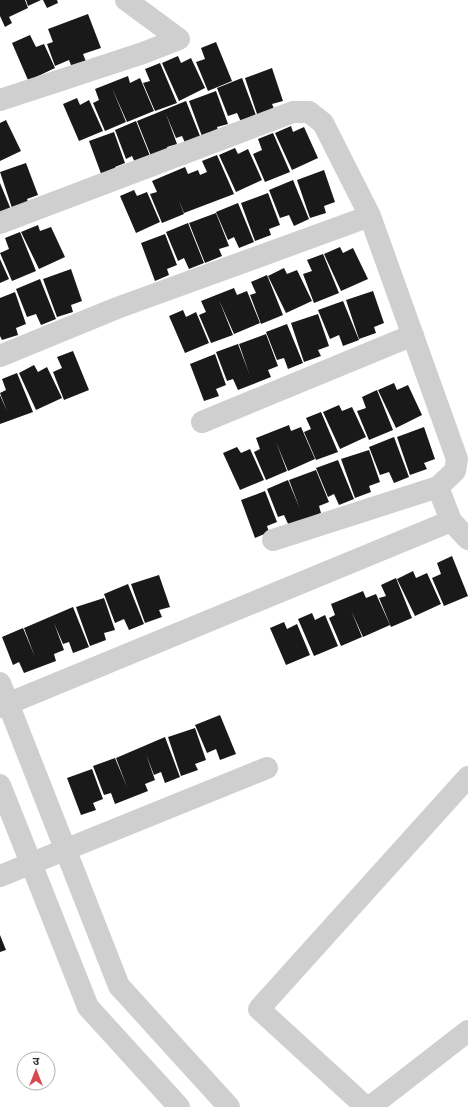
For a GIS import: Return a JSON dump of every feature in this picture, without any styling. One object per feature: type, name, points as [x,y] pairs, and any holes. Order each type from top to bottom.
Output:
[{"type":"street","points":[[0,100],[143,53],[179,39],[126,0]]},
{"type":"street","points":[[0,223],[293,112],[308,112],[323,123],[370,216],[457,459],[455,471],[438,487],[273,540]]},
{"type":"street","points":[[0,356],[117,308],[370,216]]},
{"type":"street","points":[[202,422],[413,335]]},
{"type":"street","points":[[438,487],[451,521],[468,540]]},
{"type":"street","points":[[4,705],[451,521]]},
{"type":"street","points":[[0,683],[4,705],[66,849],[119,986],[229,1107]]},
{"type":"street","points":[[0,876],[267,768]]},
{"type":"street","points":[[366,1107],[259,1009],[468,777]]},
{"type":"street","points":[[0,785],[88,1007],[179,1107]]},
{"type":"street","points":[[370,1107],[468,1031]]},
{"type":"building","points":[[0,0],[25,0],[28,8],[9,17],[12,23],[5,27],[0,16]]},
{"type":"building","points":[[26,0],[41,0],[28,6]]},
{"type":"building","points":[[43,0],[57,0],[58,3],[47,8]]},
{"type":"building","points":[[88,14],[101,48],[83,54],[87,64],[73,70],[69,60],[55,66],[47,44],[53,42],[48,29]]},
{"type":"building","points":[[30,35],[36,47],[44,44],[55,68],[36,77],[31,87],[12,43]]},
{"type":"building","points":[[216,42],[232,81],[208,91],[196,62],[205,59],[201,48]]},
{"type":"building","points":[[178,56],[181,63],[191,58],[205,88],[179,101],[162,63]]},
{"type":"building","points":[[160,63],[177,103],[155,111],[143,83],[150,81],[145,69]]},
{"type":"building","points":[[272,68],[283,101],[272,104],[275,111],[258,117],[245,78]]},
{"type":"building","points":[[128,76],[130,83],[140,78],[154,111],[127,122],[112,88],[126,122],[105,131],[93,103],[99,100],[95,89]]},
{"type":"building","points":[[242,78],[257,118],[242,124],[237,113],[228,116],[217,88]]},
{"type":"building","points":[[216,91],[228,124],[217,127],[219,134],[203,139],[189,101]]},
{"type":"building","points":[[77,98],[80,105],[89,100],[103,131],[79,141],[63,104]]},
{"type":"building","points":[[186,101],[202,141],[187,147],[182,136],[176,138],[166,114],[177,144],[167,147],[170,154],[153,161],[137,121]]},
{"type":"building","points":[[6,120],[21,151],[0,161],[0,123]]},
{"type":"building","points":[[136,121],[152,161],[137,167],[132,156],[126,159],[115,130]]},
{"type":"building","points":[[291,126],[293,132],[304,127],[318,158],[292,170],[275,133]]},
{"type":"building","points":[[114,132],[125,163],[115,167],[117,174],[103,179],[89,141]]},
{"type":"building","points":[[273,133],[290,172],[265,182],[253,154],[262,150],[258,139]]},
{"type":"building","points":[[235,148],[238,154],[248,149],[262,180],[236,192],[219,155]]},
{"type":"building","points":[[217,155],[234,194],[184,213],[178,198],[184,214],[162,223],[150,194],[157,192],[152,181],[185,167],[188,174],[198,170],[200,175],[207,172],[202,161]]},
{"type":"building","points":[[26,163],[38,195],[27,199],[29,205],[13,211],[0,172]]},
{"type":"building","points":[[324,170],[335,202],[324,206],[326,213],[310,218],[297,180]]},
{"type":"building","points":[[293,180],[309,219],[294,226],[289,215],[280,218],[269,190]]},
{"type":"building","points":[[0,183],[12,212],[0,217]]},
{"type":"building","points":[[134,190],[137,196],[147,192],[160,222],[136,233],[120,196]]},
{"type":"building","points":[[268,193],[280,225],[269,229],[271,235],[255,241],[241,203]]},
{"type":"building","points":[[238,203],[254,242],[239,248],[234,237],[228,240],[216,212]]},
{"type":"building","points":[[216,213],[229,246],[219,249],[222,256],[205,263],[189,223]]},
{"type":"building","points":[[188,223],[204,263],[189,269],[184,258],[178,261],[166,232]]},
{"type":"building","points":[[38,225],[40,231],[51,227],[65,257],[39,269],[21,232]]},
{"type":"building","points":[[20,232],[36,271],[12,281],[0,253],[9,249],[5,238]]},
{"type":"building","points":[[165,234],[177,265],[167,269],[169,275],[155,281],[141,243]]},
{"type":"building","points":[[340,247],[343,253],[353,248],[368,279],[341,291],[324,254]]},
{"type":"building","points":[[323,254],[339,293],[314,303],[303,274],[312,271],[307,260]]},
{"type":"building","points":[[0,259],[9,279],[0,283]]},
{"type":"building","points":[[284,268],[287,274],[297,270],[312,301],[286,313],[268,276]]},
{"type":"building","points":[[71,269],[82,301],[71,305],[73,312],[57,317],[43,279]]},
{"type":"building","points":[[267,275],[283,315],[261,324],[250,295],[256,293],[251,282]]},
{"type":"building","points":[[40,279],[56,319],[41,325],[36,314],[27,317],[16,289]]},
{"type":"building","points":[[234,288],[237,295],[247,291],[260,323],[234,334],[219,300],[233,335],[211,343],[199,315],[206,312],[201,301]]},
{"type":"building","points":[[373,291],[384,323],[374,327],[376,333],[359,339],[346,300]]},
{"type":"building","points":[[15,292],[26,324],[16,328],[18,335],[2,340],[0,336],[0,298]]},
{"type":"building","points":[[343,301],[359,340],[343,346],[339,335],[330,339],[318,310]]},
{"type":"building","points":[[183,310],[186,317],[196,312],[209,343],[185,353],[169,316]]},
{"type":"building","points":[[318,314],[329,346],[318,350],[321,356],[304,362],[291,323]]},
{"type":"building","points":[[287,324],[303,363],[288,369],[284,358],[277,360],[266,332]]},
{"type":"building","points":[[266,334],[278,366],[268,370],[271,377],[238,390],[233,379],[227,381],[216,352],[238,344],[249,373],[239,344]]},
{"type":"building","points":[[73,351],[89,390],[64,400],[53,372],[62,368],[57,357]]},
{"type":"building","points":[[215,354],[226,385],[216,389],[219,396],[204,401],[190,364]]},
{"type":"building","points":[[34,365],[38,372],[47,367],[62,398],[36,410],[19,373]]},
{"type":"building","points":[[17,373],[33,412],[0,424],[0,395],[7,411],[0,393],[6,390],[2,379]]},
{"type":"building","points":[[394,383],[397,390],[408,385],[422,415],[396,428],[378,390]]},
{"type":"building","points":[[377,390],[393,430],[369,440],[357,411],[366,408],[362,397]]},
{"type":"building","points":[[339,405],[342,411],[352,407],[366,437],[340,449],[323,412]]},
{"type":"building","points":[[321,412],[338,452],[316,460],[304,432],[311,429],[306,418]]},
{"type":"building","points":[[289,425],[291,431],[301,427],[315,459],[288,471],[276,442],[287,471],[266,480],[254,452],[260,449],[256,438]]},
{"type":"building","points":[[424,427],[435,459],[424,463],[427,469],[410,475],[397,437]]},
{"type":"building","points":[[394,437],[409,477],[394,483],[389,472],[380,475],[369,447]]},
{"type":"building","points":[[237,447],[241,453],[250,449],[264,480],[240,490],[223,453]]},
{"type":"building","points":[[369,450],[380,482],[369,486],[371,492],[355,498],[341,459]]},
{"type":"building","points":[[338,460],[354,499],[339,505],[334,494],[328,497],[316,468]]},
{"type":"building","points":[[316,470],[329,502],[319,506],[321,513],[289,526],[284,515],[278,517],[267,489],[288,480],[300,509],[289,480]]},
{"type":"building","points":[[265,491],[277,522],[267,526],[269,532],[255,538],[241,500]]},
{"type":"building","points":[[452,556],[468,596],[444,606],[432,578],[441,574],[437,563]]},
{"type":"building","points":[[413,571],[416,578],[427,573],[441,604],[415,616],[397,579]]},
{"type":"building","points":[[159,575],[170,607],[159,610],[162,617],[145,623],[131,584]]},
{"type":"building","points":[[396,578],[412,618],[391,627],[379,598],[386,596],[381,585]]},
{"type":"building","points":[[128,584],[144,624],[129,630],[124,619],[115,623],[104,594]]},
{"type":"building","points":[[363,591],[366,598],[376,594],[390,625],[363,637],[351,610],[362,637],[341,646],[329,618],[335,615],[331,604]]},
{"type":"building","points":[[104,598],[115,630],[104,633],[106,640],[90,646],[76,607]]},
{"type":"building","points":[[73,607],[89,647],[73,653],[69,642],[63,644],[54,623],[64,650],[54,654],[56,661],[24,673],[19,662],[13,665],[2,637],[23,628],[35,657],[24,628]]},
{"type":"building","points":[[312,613],[315,620],[325,615],[338,646],[314,656],[298,619]]},
{"type":"building","points":[[284,622],[287,629],[297,624],[310,655],[286,665],[270,628]]},
{"type":"building","points":[[220,715],[236,754],[220,760],[216,749],[207,753],[195,725]]},
{"type":"building","points":[[195,728],[206,760],[195,764],[198,770],[181,776],[168,737]]},
{"type":"building","points":[[165,737],[180,777],[165,783],[161,772],[154,775],[146,754],[155,780],[145,784],[148,791],[115,804],[111,793],[104,795],[93,766],[115,758],[127,787],[116,758]]},
{"type":"building","points":[[92,769],[103,799],[93,803],[96,810],[81,815],[67,778]]},
{"type":"building","points":[[0,935],[6,950],[0,952]]}]
